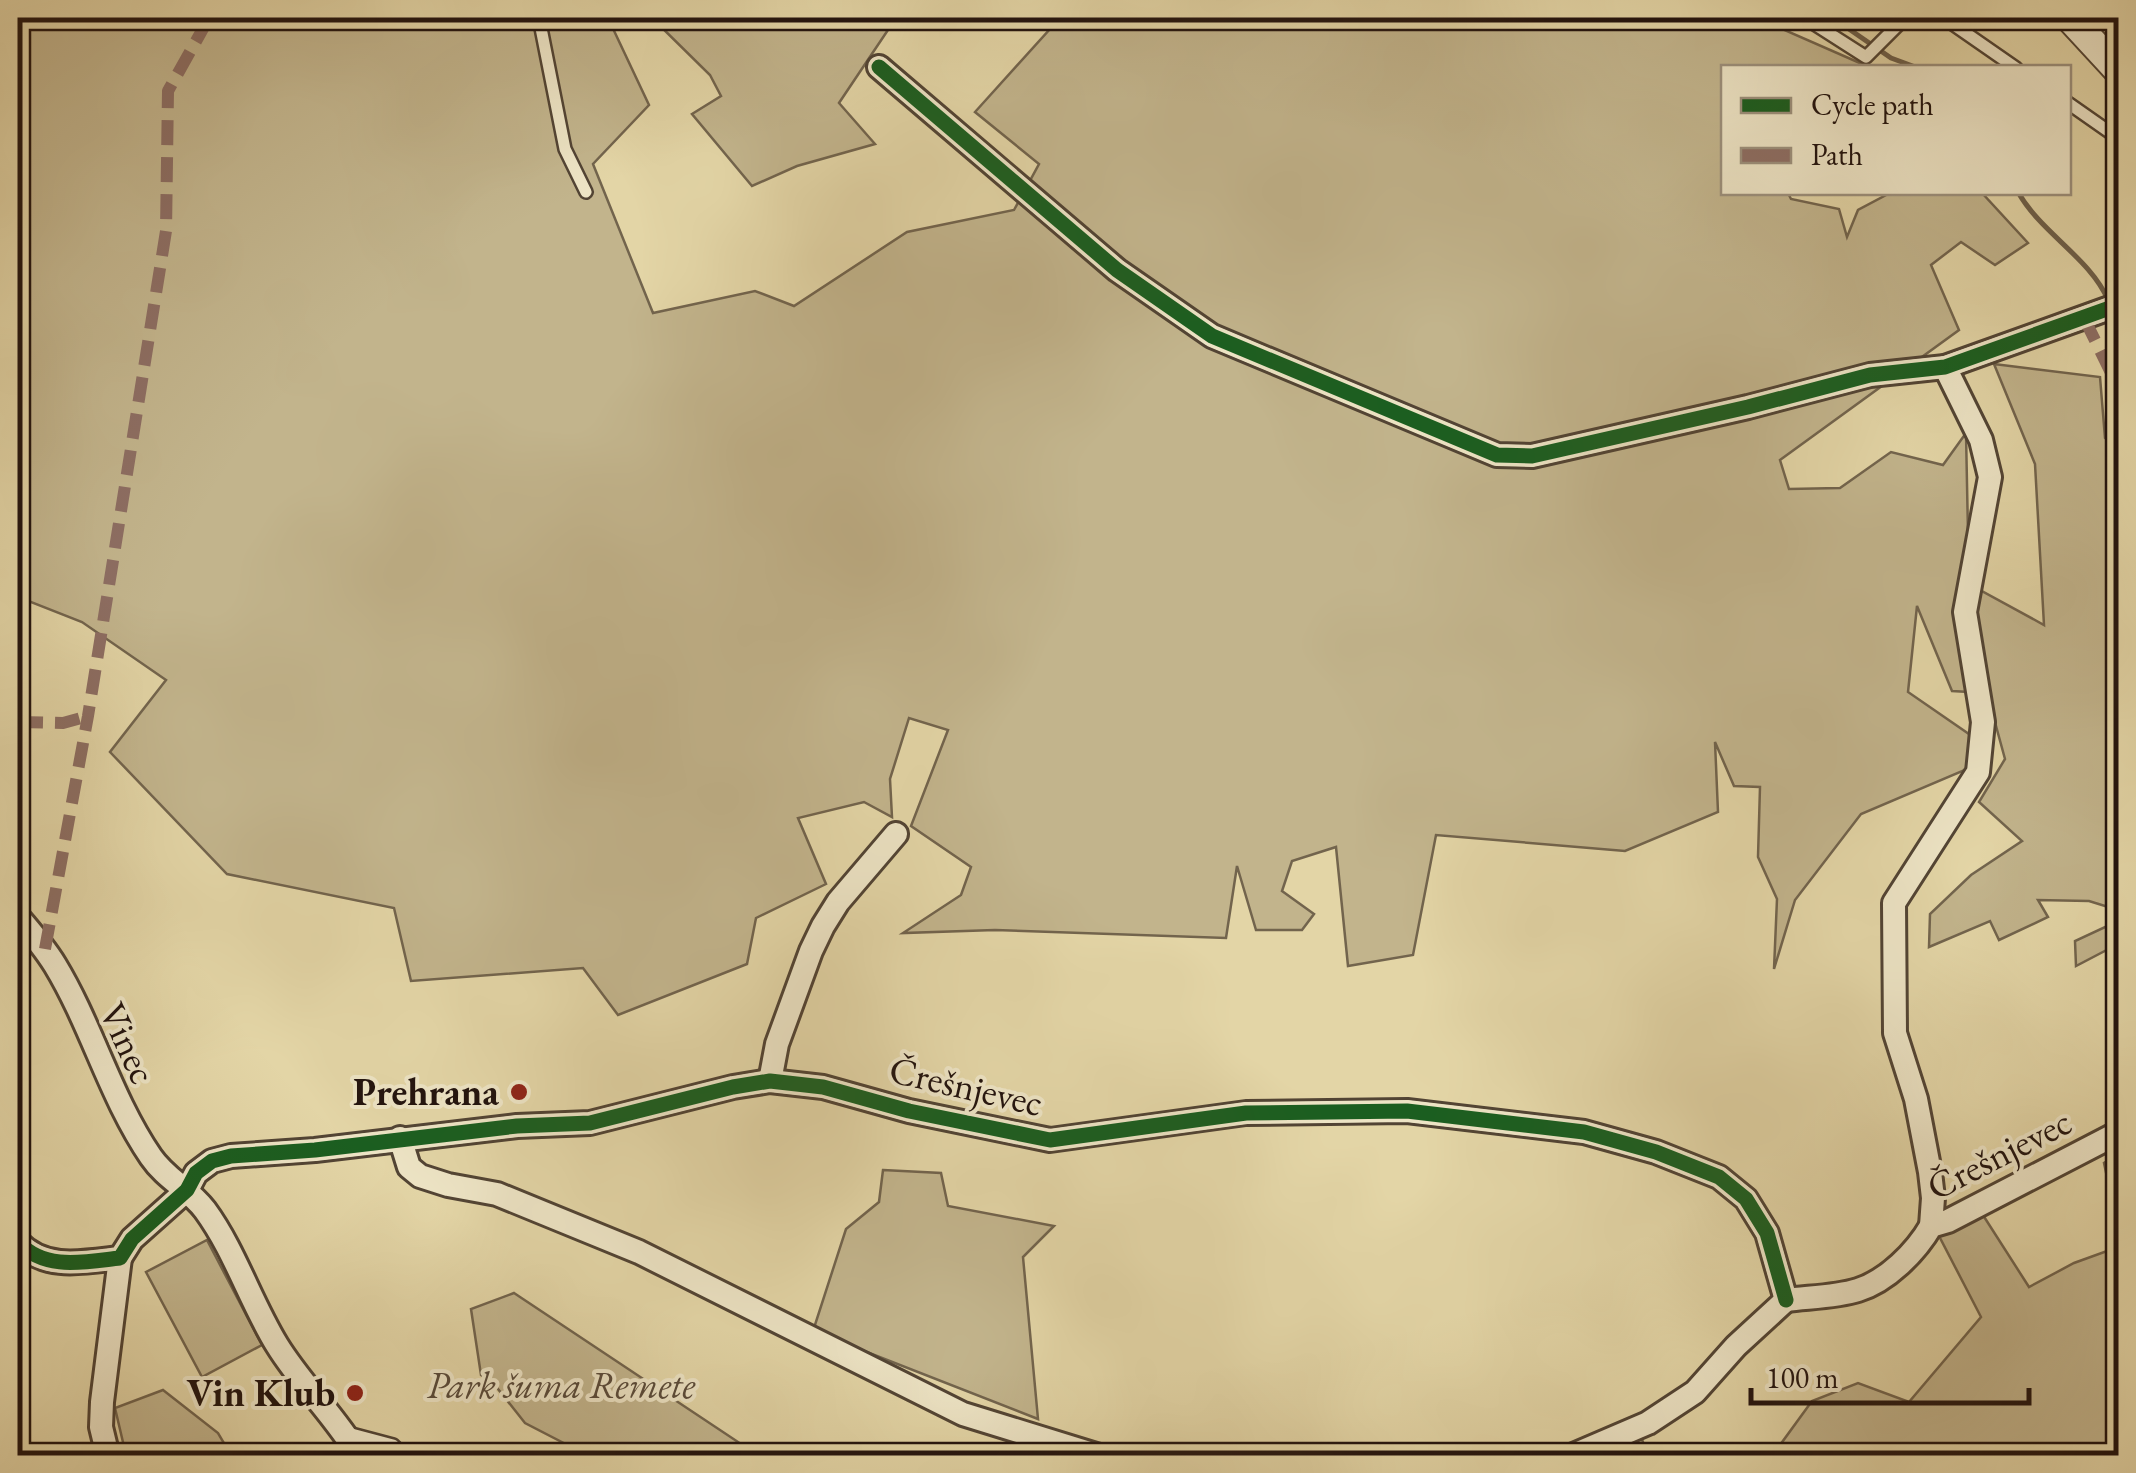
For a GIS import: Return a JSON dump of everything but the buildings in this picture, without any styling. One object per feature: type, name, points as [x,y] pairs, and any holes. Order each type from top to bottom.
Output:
[{"type":"street","points":[[2070,18],[2118,70]]},
{"type":"street","points":[[878,66],[1117,270],[1212,336],[1497,455],[1532,456],[1870,376],[1945,367],[2110,308]]},
{"type":"street","points":[[1930,1226],[1930,1172],[1916,1100],[1895,1034],[1894,903],[1978,772],[1982,722],[1966,612],[1990,477],[1981,440],[1945,367]]},
{"type":"street","points":[[770,1081],[777,1044],[810,951],[838,902],[896,834]]},
{"type":"street","name":"Vinec","points":[[18,916],[58,969],[130,1122],[151,1157],[167,1177],[187,1190],[221,1235],[274,1341],[359,1456]]},
{"type":"street","name":"Črešnjevec","points":[[187,1190],[196,1172],[212,1161],[231,1156],[517,1126],[590,1123],[770,1081],[823,1087],[909,1111],[1050,1140],[1246,1113],[1407,1110],[1584,1132],[1656,1152],[1719,1176],[1746,1200],[1767,1233],[1786,1300],[1858,1290],[1884,1276],[1922,1242],[1930,1226],[1948,1222],[2118,1133]]},
{"type":"street","points":[[400,1138],[410,1167],[420,1176],[497,1194],[639,1252],[963,1414],[1100,1456]]},
{"type":"street","points":[[108,1456],[101,1427],[102,1402],[120,1258],[132,1239],[187,1190]]},
{"type":"street","points":[[18,1242],[28,1254],[47,1262],[120,1258]]},
{"type":"street","points":[[1571,1456],[1648,1422],[1695,1392],[1736,1346],[1786,1300]]},
{"type":"lane","points":[[539,18],[565,149],[586,192]]},
{"type":"lane","points":[[1805,18],[1866,57],[1904,18]]},
{"type":"lane","points":[[1944,18],[2012,65]]},
{"type":"lane","points":[[2071,105],[2118,138]]},
{"type":"lane","points":[[344,1432],[393,1445],[404,1456]]},
{"type":"green space","points":[[18,18],[608,18],[649,105],[593,164],[653,313],[755,291],[794,306],[907,232],[1014,210],[1039,164],[975,112],[1060,18],[1757,18],[1864,65],[1721,65],[1721,195],[1789,195],[1791,199],[1839,209],[1847,237],[1858,210],[1886,195],[1984,195],[2028,243],[1995,265],[1961,242],[1931,265],[1959,330],[1780,460],[1789,489],[1840,488],[1891,452],[1943,465],[1966,433],[1969,584],[2044,625],[2035,464],[1994,364],[2100,377],[2105,438],[2118,449],[2118,910],[2089,901],[2038,900],[2048,917],[1999,940],[1990,921],[1929,947],[1930,914],[1971,875],[2022,841],[1979,802],[2005,759],[1987,693],[1952,691],[1917,606],[1908,692],[1979,741],[1979,764],[1861,814],[1795,900],[1774,969],[1777,899],[1758,857],[1760,787],[1734,786],[1715,742],[1718,812],[1625,851],[1436,835],[1413,955],[1348,966],[1336,847],[1292,861],[1282,891],[1314,914],[1302,930],[1256,930],[1237,866],[1226,938],[995,930],[903,933],[961,895],[971,867],[911,826],[948,730],[909,718],[890,779],[892,817],[864,802],[798,818],[826,884],[756,918],[747,964],[618,1015],[583,968],[411,981],[394,908],[227,874],[110,752],[166,680],[82,622],[18,597]]},
{"type":"green space","points":[[652,18],[896,18],[839,103],[875,144],[797,166],[752,186],[692,114],[721,96],[710,75]]},
{"type":"green space","points":[[2118,921],[2118,944],[2076,966],[2075,941]]},
{"type":"green space","points":[[2118,1155],[2118,1230],[2104,1163]]},
{"type":"green space","points":[[883,1170],[941,1173],[948,1206],[1054,1226],[1023,1257],[1038,1419],[813,1331],[846,1229],[879,1202]]},
{"type":"green space","points":[[1981,1212],[2029,1287],[2074,1263],[2118,1247],[2118,1455],[1772,1456],[1812,1401],[1858,1383],[1909,1402],[1981,1317],[1938,1234]]},
{"type":"green space","points":[[207,1240],[262,1345],[202,1377],[146,1272]]},
{"type":"green space","name":"Park šuma Remete","points":[[514,1293],[763,1455],[587,1455],[525,1423],[494,1384],[481,1375],[471,1309]]},
{"type":"green space","points":[[163,1390],[218,1433],[231,1455],[126,1455],[115,1408]]},
{"type":"green space","points":[[1641,1437],[1648,1455],[1587,1456]]},
{"type":"waterway","points":[[1833,18],[1891,58],[1910,65]]},
{"type":"waterway","points":[[2020,195],[2090,271],[2108,300]]},
{"type":"marked path","points":[[45,949],[88,716],[166,231],[168,91],[209,18]]},
{"type":"marked path","points":[[2084,318],[2118,387]]},
{"type":"marked path","points":[[18,722],[63,723],[88,716]]},
{"type":"cycle path","points":[[879,67],[1117,270],[1212,336],[1497,455],[1532,456],[1870,375],[1945,367],[2118,305]]},
{"type":"cycle path","points":[[18,1242],[53,1261],[120,1258],[132,1239],[187,1190],[196,1173],[212,1161],[231,1156],[517,1126],[590,1123],[770,1081],[823,1087],[909,1111],[1050,1140],[1246,1113],[1407,1111],[1584,1132],[1656,1152],[1719,1177],[1746,1199],[1767,1233],[1786,1300]]},
{"type":"place","name":"Prehrana","points":[[519,1092]]},
{"type":"place","name":"Vin Klub","points":[[355,1393]]}]
